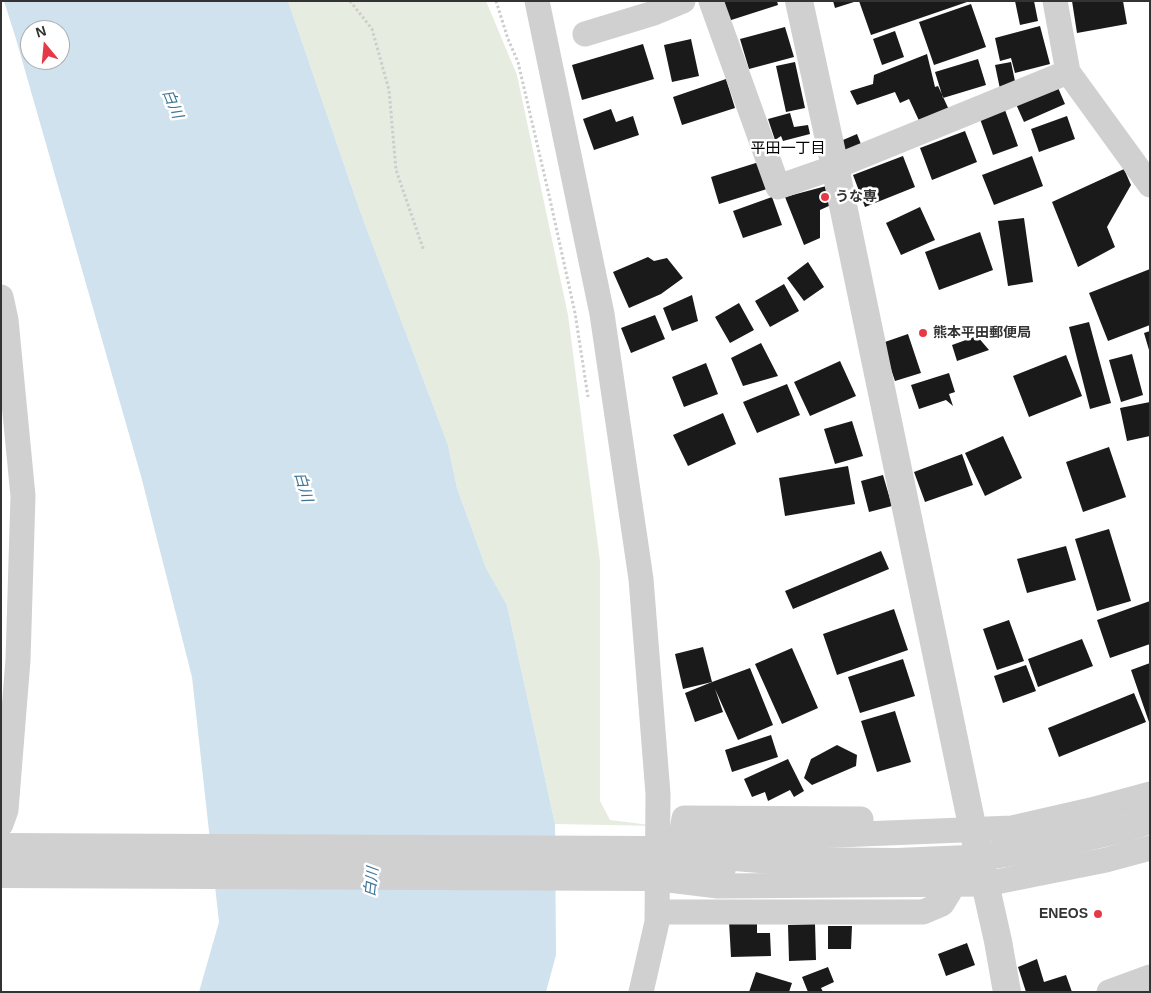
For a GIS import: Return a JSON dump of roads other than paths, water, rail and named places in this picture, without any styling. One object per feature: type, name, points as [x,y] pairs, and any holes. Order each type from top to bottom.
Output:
[{"type":"street","points":[[537,1],[602,314],[641,579],[661,848],[657,922],[641,992]]},
{"type":"street","points":[[585,34],[654,13],[683,1]]},
{"type":"street","points":[[711,1],[778,187],[835,167],[1068,72]]},
{"type":"street","points":[[799,1],[986,884],[1007,992]]},
{"type":"street","points":[[1056,1],[1068,72],[1150,185]]},
{"type":"street","points":[[1,297],[6,320],[23,496],[18,660],[3,810]]},
{"type":"street","points":[[661,848],[684,818],[972,825],[1012,828],[1150,794]]},
{"type":"street","points":[[1,848],[661,848],[785,861],[897,862],[968,859],[1039,848],[1126,828],[1150,820]]},
{"type":"street","points":[[1,874],[660,879],[718,886],[986,884],[1106,860],[1150,848]]},
{"type":"street","points":[[660,879],[785,861]]},
{"type":"street","points":[[658,992],[671,912],[660,879]]},
{"type":"street","points":[[671,912],[923,912],[942,904],[956,883]]},
{"type":"street","points":[[1109,992],[1150,977]]},
{"type":"water","name":"白川","points":[[4,1],[288,1],[360,211],[448,445],[457,488],[486,568],[507,605],[555,824],[556,955],[546,992],[199,992],[219,922],[192,677],[141,476],[25,70],[70,70],[70,20],[20,20],[20,53]]},
{"type":"place","name":"うな専","points":[[825,197]]},
{"type":"place","name":"熊本平田郵便局","points":[[923,333]]},
{"type":"place","name":"ENEOS","points":[[1098,914]]},
{"type":"district","name":"平田一丁目","points":[[788,149]]}]
